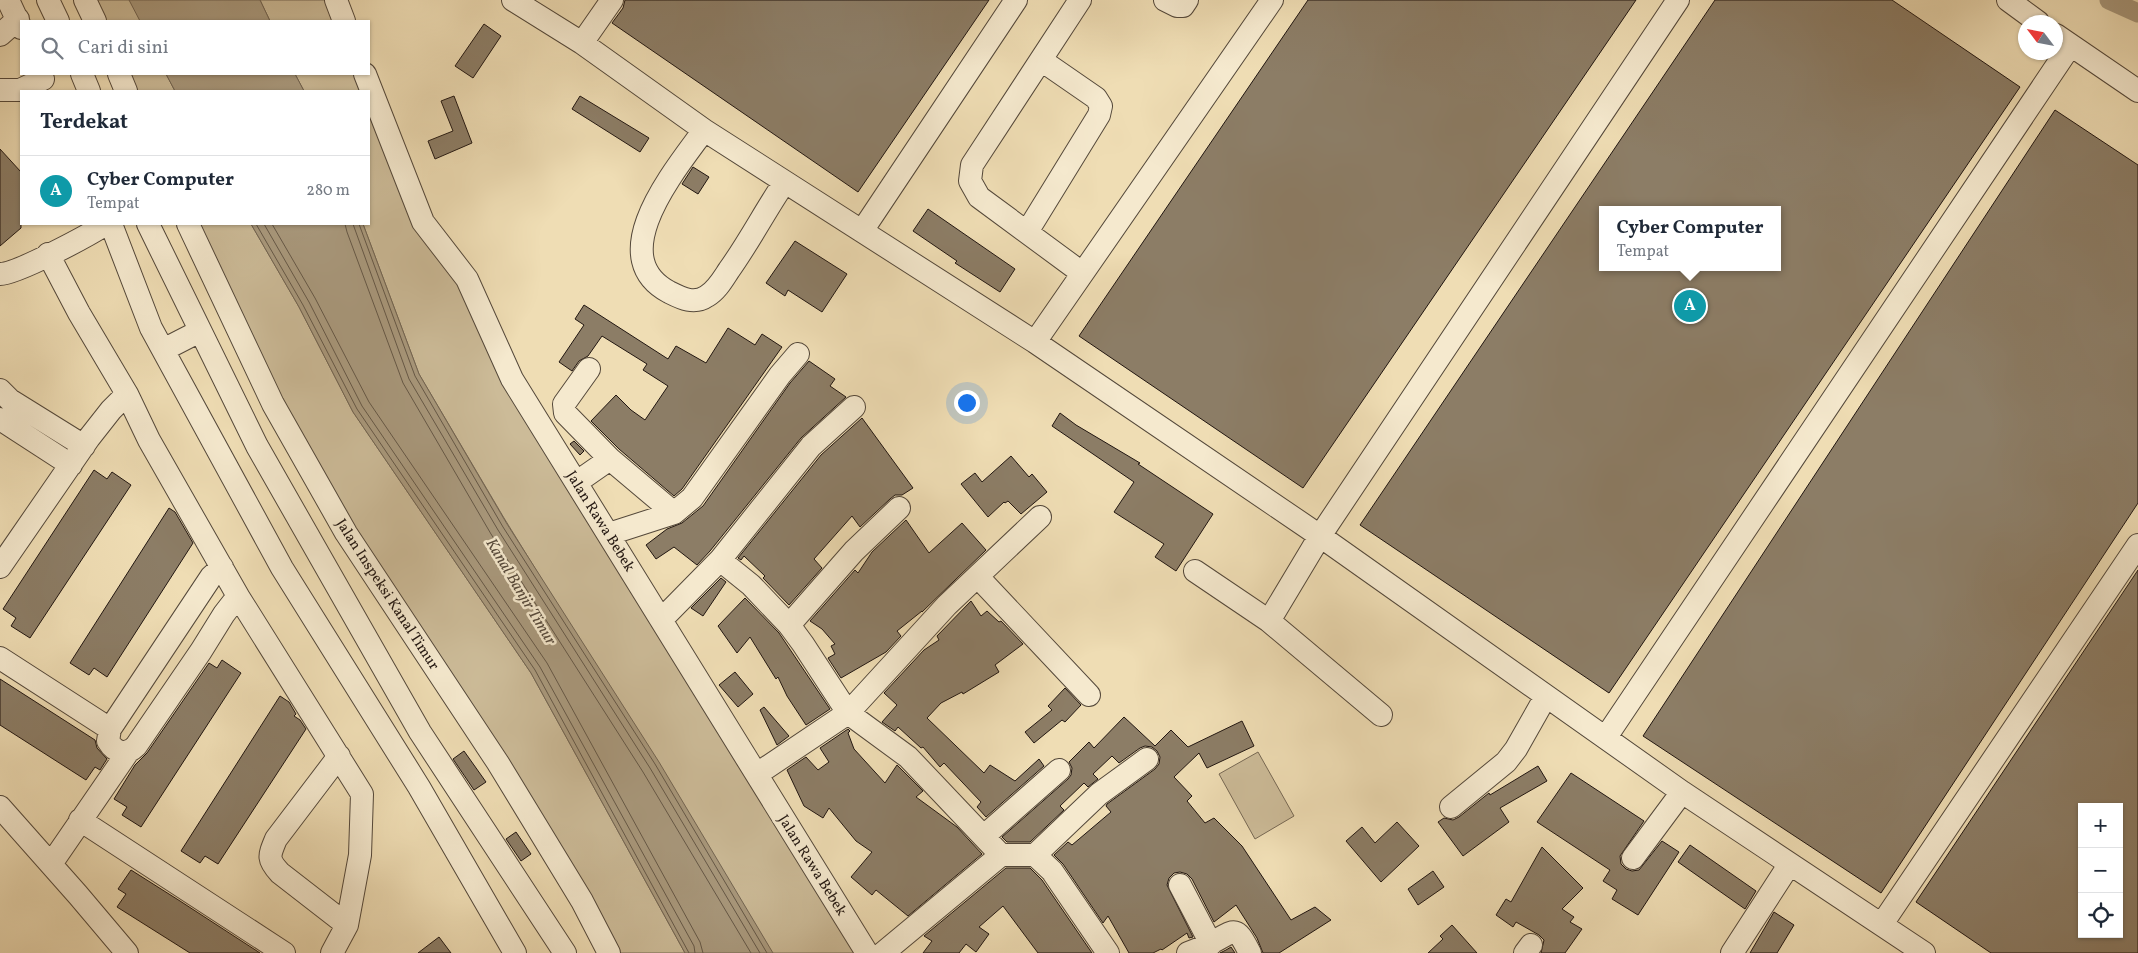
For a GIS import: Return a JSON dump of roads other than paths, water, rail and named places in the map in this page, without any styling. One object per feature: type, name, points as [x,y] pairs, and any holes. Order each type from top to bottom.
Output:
[{"type":"street","points":[[48,0],[58,20]]},
{"type":"street","points":[[85,0],[95,20]]},
{"type":"street","points":[[336,0],[344,20]]},
{"type":"street","points":[[513,0],[582,43],[704,130],[784,183],[1035,342],[1320,536],[1682,792],[1789,865],[1924,953]]},
{"type":"street","points":[[582,43],[612,0]]},
{"type":"street","points":[[862,231],[1016,0]]},
{"type":"street","points":[[1080,0],[972,164],[970,181],[979,197],[1082,273]]},
{"type":"street","points":[[1165,0],[1177,6],[1183,6],[1187,0]]},
{"type":"street","points":[[1035,342],[1272,0]]},
{"type":"street","points":[[1269,621],[1320,536],[1678,0]]},
{"type":"street","points":[[2008,0],[2028,15]]},
{"type":"street","points":[[0,35],[12,14]]},
{"type":"street","points":[[2063,41],[2138,91]]},
{"type":"street","points":[[1027,232],[1099,115],[1101,106],[1096,98],[1041,60]]},
{"type":"street","points":[[1606,737],[2051,60]]},
{"type":"street","points":[[82,75],[90,90]]},
{"type":"street","points":[[118,75],[126,90]]},
{"type":"street","name":"Jalan Rawa Bebek","points":[[365,75],[423,222],[467,278],[512,379],[867,953]]},
{"type":"street","points":[[0,90],[20,90],[44,82]]},
{"type":"street","points":[[704,130],[658,197],[646,226],[641,245],[642,262],[644,268],[660,287],[695,301],[710,294],[738,256],[784,183]]},
{"type":"street","points":[[0,274],[22,267],[104,225]]},
{"type":"street","points":[[111,225],[151,328],[282,568],[419,787],[515,953]]},
{"type":"street","points":[[148,225],[257,446],[420,732],[521,888],[557,950]]},
{"type":"street","name":"Jalan Inspeksi Kanal Timur","points":[[188,225],[273,404],[346,533],[498,763],[582,901],[609,953]]},
{"type":"street","points":[[48,254],[238,596],[362,794],[360,855],[347,925],[332,953]]},
{"type":"street","points":[[163,350],[200,331]]},
{"type":"street","points":[[609,534],[674,513],[692,498],[774,383],[798,354]]},
{"type":"street","points":[[589,369],[564,404],[565,413],[610,459],[674,513]]},
{"type":"street","points":[[0,390],[10,400],[84,446]]},
{"type":"street","points":[[0,567],[84,446],[111,410],[127,394]]},
{"type":"street","points":[[662,619],[720,560],[811,446],[854,407]]},
{"type":"street","points":[[0,419],[71,465]]},
{"type":"street","points":[[577,482],[610,459]]},
{"type":"street","points":[[789,624],[854,550],[899,508]]},
{"type":"street","points":[[757,774],[848,714],[947,605],[1040,517]]},
{"type":"street","points":[[1882,924],[2138,545]]},
{"type":"street","points":[[720,560],[751,584],[789,624],[804,644],[848,714],[908,757],[1001,855]]},
{"type":"street","points":[[128,752],[119,751],[110,744],[108,740],[110,729],[211,577],[222,567]]},
{"type":"street","points":[[1195,571],[1269,621],[1382,715]]},
{"type":"street","points":[[978,577],[1090,695]]},
{"type":"street","points":[[51,864],[128,752],[136,746],[238,596]]},
{"type":"street","points":[[0,658],[110,729]]},
{"type":"street","points":[[1451,807],[1506,762],[1516,749],[1546,696]]},
{"type":"street","points":[[339,756],[276,839],[270,855],[271,863],[280,874],[347,925]]},
{"type":"street","points":[[1035,855],[1099,794],[1147,759]]},
{"type":"street","points":[[984,836],[1059,770]]},
{"type":"street","points":[[1633,858],[1682,792]]},
{"type":"street","points":[[0,807],[127,953]]},
{"type":"street","points":[[80,820],[284,953]]},
{"type":"street","points":[[883,953],[1001,855],[1035,855],[1052,871],[1108,953]]},
{"type":"street","points":[[1732,953],[1789,865]]},
{"type":"street","points":[[1180,885],[1211,944]]},
{"type":"street","points":[[1188,953],[1211,944],[1229,932],[1235,932],[1242,937],[1250,953]]},
{"type":"water","points":[[129,0],[260,0],[270,20],[139,20]]},
{"type":"water","points":[[167,75],[296,75],[303,90],[174,90]]},
{"type":"water","name":"Kanal Banjir Timur","points":[[252,225],[363,225],[419,374],[507,524],[659,762],[773,953],[685,953],[531,673],[353,412],[299,307]]},
{"type":"waterway","points":[[2109,0],[2138,13]]},
{"type":"place","name":"Cyber Computer","points":[[1690,306]]}]
